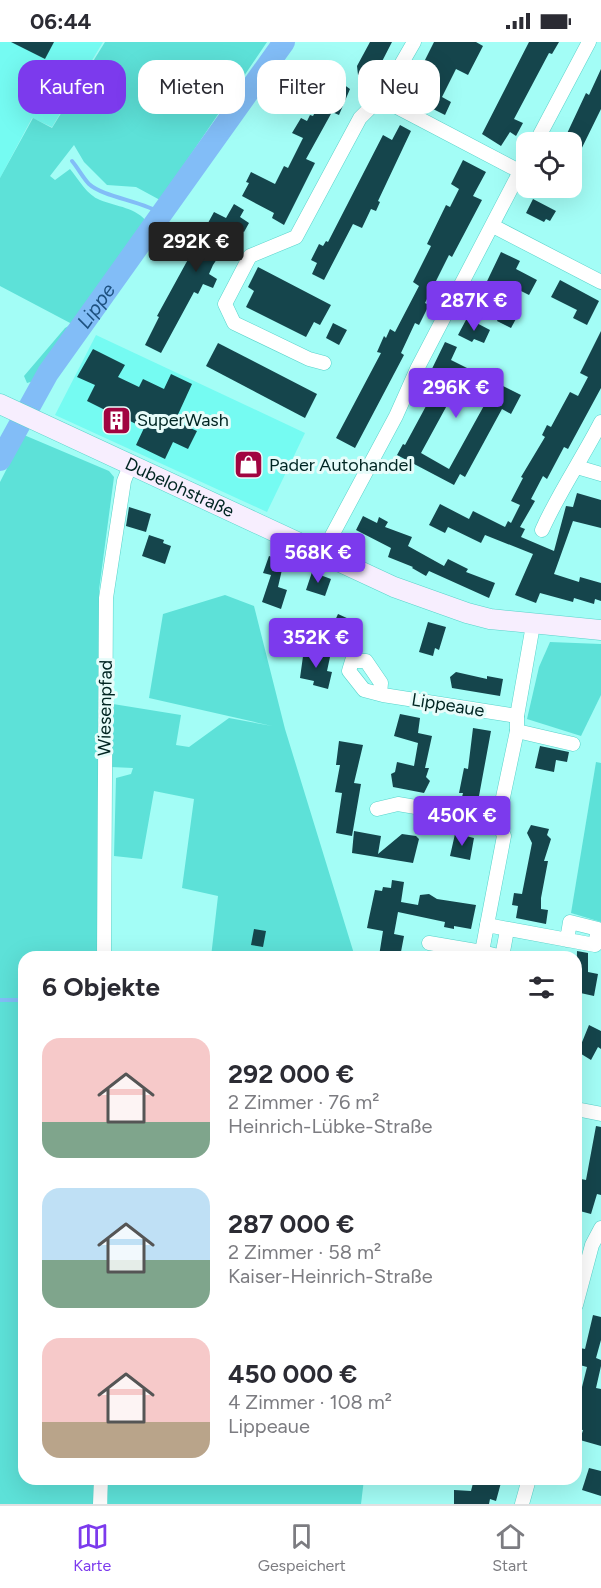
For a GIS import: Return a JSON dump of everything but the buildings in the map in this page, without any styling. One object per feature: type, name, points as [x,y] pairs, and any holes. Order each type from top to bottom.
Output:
[{"type":"main road","name":"Dubelohstraße","points":[[3,406],[131,463],[394,587],[467,613],[533,625],[601,630]]},
{"type":"street","points":[[404,60],[414,42]]},
{"type":"street","points":[[541,132],[589,42]]},
{"type":"street","points":[[324,363],[309,359],[234,323],[225,304],[250,256],[296,237],[364,114]]},
{"type":"street","points":[[412,114],[516,162]]},
{"type":"street","points":[[322,554],[516,181]]},
{"type":"street","points":[[493,226],[601,282]]},
{"type":"street","points":[[542,530],[560,490],[577,467],[601,422]]},
{"type":"street","name":"Wiesenpfad","points":[[104,951],[106,598],[122,491],[131,463]]},
{"type":"street","points":[[577,467],[601,474]]},
{"type":"street","points":[[482,951],[504,836],[498,821],[517,731],[517,716],[533,625]]},
{"type":"street","name":"Lippeaue","points":[[380,694],[517,716]]},
{"type":"street","points":[[517,731],[573,744]]},
{"type":"street","points":[[377,809],[398,804],[498,821]]},
{"type":"street","points":[[487,925],[567,940]]},
{"type":"street","points":[[503,951],[507,930]]},
{"type":"street","points":[[429,943],[445,951]]},
{"type":"street","points":[[582,1110],[601,1114]]},
{"type":"street","points":[[582,1282],[592,1245],[601,1228]]},
{"type":"street","points":[[100,1485],[100,1504]]},
{"type":"street","points":[[522,1504],[527,1485]]},
{"type":"shaded area","points":[[0,42],[103,42],[92,60],[18,60],[18,114],[60,114],[52,127],[32,118],[0,178]]},
{"type":"shaded area","points":[[105,42],[267,42],[245,74],[245,60],[138,60],[138,114],[218,114],[160,200],[136,187],[107,185],[84,162],[74,145],[50,176],[55,180],[70,169],[95,198],[132,211],[148,223],[34,381],[27,383],[24,376],[65,328],[72,324],[0,286],[0,178],[33,118],[52,128],[61,114],[126,114],[126,60],[94,60]]},
{"type":"shaded area","points":[[96,335],[305,433],[267,512],[55,415]]},
{"type":"shaded area","points":[[24,435],[109,471],[114,477],[99,590],[97,951],[18,951],[18,1485],[95,1485],[95,1504],[0,1504],[0,482]]},
{"type":"shaded area","points":[[225,595],[254,606],[285,729],[353,951],[212,951],[218,896],[182,888],[194,799],[154,791],[142,859],[114,856],[116,778],[131,774],[133,768],[111,767],[113,704],[181,715],[176,745],[189,747],[229,718],[272,726],[149,698],[163,614]]},
{"type":"shaded area","points":[[550,642],[601,644],[601,695],[581,736],[527,719],[539,667]]},
{"type":"shaded area","points":[[596,762],[601,763],[601,922],[571,913]]},
{"type":"shaded area","points":[[108,1485],[363,1485],[361,1504],[108,1504]]},
{"type":"waterway","name":"Lippe","points":[[0,460],[48,373],[284,42]]},
{"type":"waterway","points":[[72,161],[87,182],[95,188],[163,214]]},
{"type":"waterway","points":[[0,1000],[18,1000]]},
{"type":"place","name":"SuperWash","points":[[116,420]]},
{"type":"place","name":"Pader Autohandel","points":[[248,465]]}]
